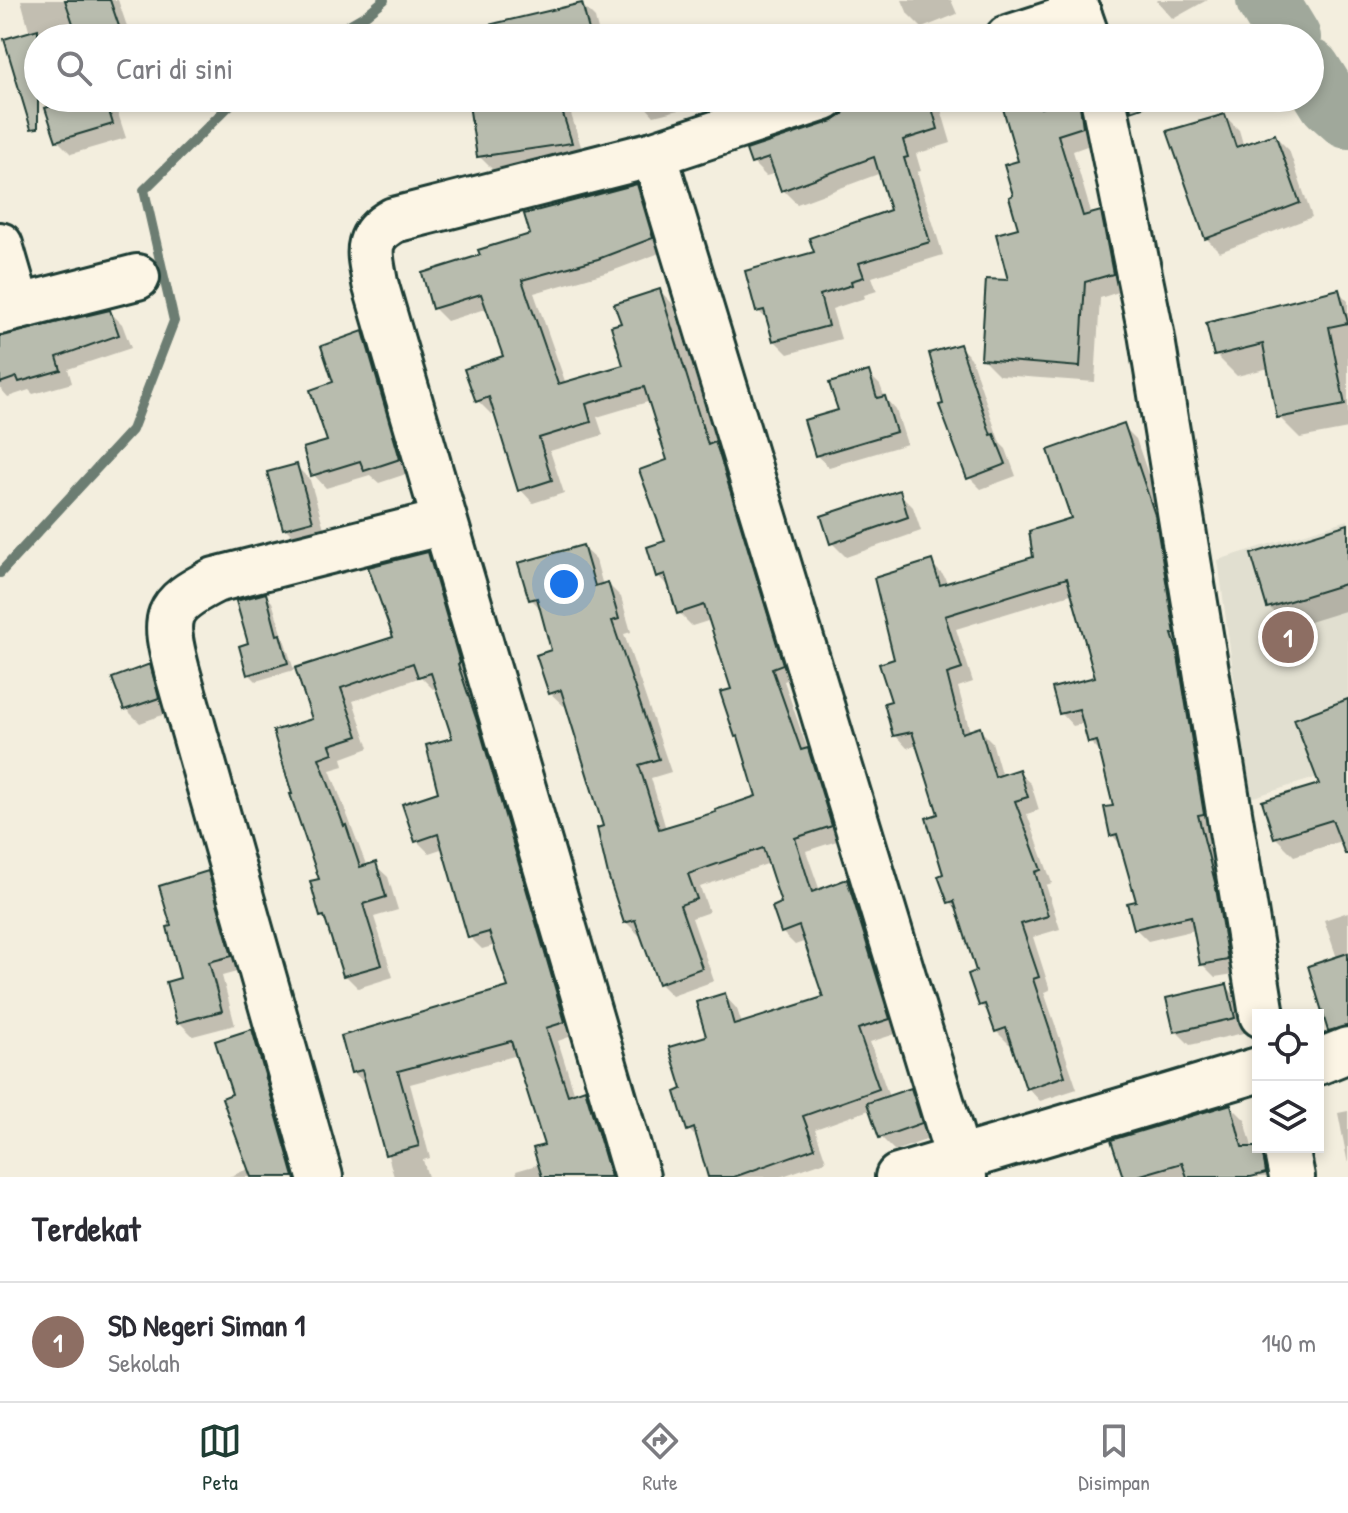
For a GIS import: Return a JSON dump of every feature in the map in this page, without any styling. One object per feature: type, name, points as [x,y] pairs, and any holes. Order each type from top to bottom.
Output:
[{"type":"street","points":[[1058,24],[1079,18]]},
{"type":"street","points":[[637,1177],[444,522],[375,283],[369,250],[373,237],[381,227],[394,220],[654,154],[782,112]]},
{"type":"street","points":[[1106,112],[1151,333],[1261,1009]]},
{"type":"street","points":[[654,154],[962,1168]]},
{"type":"street","points":[[0,245],[9,309],[137,277]]},
{"type":"street","points":[[320,1177],[177,671],[170,643],[169,620],[175,606],[185,595],[215,580],[444,522]]},
{"type":"street","points":[[1324,1060],[1348,1050]]},
{"type":"street","points":[[898,1177],[962,1168],[1252,1072]]},
{"type":"street","points":[[1287,1153],[1292,1177]]},
{"type":"shaded area","points":[[1348,520],[1348,768],[1250,798],[1218,560]]},
{"type":"building","points":[[65,0],[110,0],[118,24],[73,24]]},
{"type":"building","points":[[582,3],[587,24],[493,24]]},
{"type":"building","points":[[24,33],[24,106],[4,39]]},
{"type":"building","points":[[26,112],[38,112],[38,128],[31,129]]},
{"type":"building","points":[[46,112],[109,112],[113,124],[56,141]]},
{"type":"building","points":[[470,112],[562,112],[572,143],[477,157]]},
{"type":"building","points":[[933,112],[938,129],[903,140],[908,157],[904,158],[930,242],[859,263],[864,277],[851,281],[852,285],[820,295],[828,326],[773,341],[764,310],[756,312],[745,271],[814,252],[809,238],[890,210],[874,157],[781,191],[769,158],[751,164],[746,150],[833,121],[843,114]]},
{"type":"building","points":[[1004,112],[1081,112],[1083,127],[1058,135],[1083,216],[1101,211],[1113,274],[1085,282],[1080,367],[981,359],[986,279],[1008,280],[996,234],[1018,228],[1004,165],[1018,161]]},
{"type":"building","points":[[1225,114],[1236,147],[1275,134],[1300,203],[1205,239],[1167,131]]},
{"type":"building","points":[[637,184],[653,238],[598,259],[522,280],[558,384],[623,365],[611,326],[621,323],[614,304],[660,289],[708,445],[715,442],[718,450],[783,664],[772,668],[801,750],[808,748],[832,826],[795,838],[812,892],[847,879],[890,1019],[858,1029],[879,1089],[803,1116],[815,1148],[734,1177],[708,1177],[694,1128],[687,1131],[675,1092],[682,1089],[669,1047],[706,1036],[696,1002],[725,993],[734,1025],[823,997],[799,926],[781,933],[772,907],[781,903],[763,848],[688,874],[697,899],[680,905],[702,968],[658,984],[635,920],[624,923],[608,875],[597,828],[603,826],[561,690],[549,694],[536,655],[551,650],[537,598],[529,600],[518,563],[583,545],[595,586],[608,582],[619,619],[612,621],[659,759],[639,765],[659,829],[756,796],[738,736],[735,737],[720,692],[731,689],[704,605],[677,614],[665,574],[656,577],[647,547],[665,541],[639,470],[667,460],[644,387],[586,404],[591,422],[539,438],[552,480],[518,491],[489,397],[476,402],[464,369],[503,356],[481,294],[432,309],[422,273],[480,255],[478,250],[530,234],[524,214]]},
{"type":"building","points":[[1339,289],[1348,323],[1329,327],[1345,405],[1277,418],[1263,344],[1214,356],[1206,323]]},
{"type":"building","points":[[110,310],[119,335],[57,357],[61,370],[19,382],[17,377],[0,383],[0,336]]},
{"type":"building","points":[[363,331],[400,459],[364,471],[360,461],[311,476],[303,448],[327,441],[310,390],[333,382],[321,346]]},
{"type":"building","points":[[960,344],[991,435],[994,434],[1006,464],[967,479],[939,405],[943,404],[929,353]]},
{"type":"building","points":[[869,371],[877,398],[885,396],[896,432],[815,456],[804,420],[838,410],[829,383]]},
{"type":"building","points":[[1124,423],[1155,515],[1175,634],[1172,634],[1204,814],[1198,815],[1215,882],[1228,960],[1200,965],[1191,916],[1134,929],[1127,903],[1136,901],[1117,834],[1110,836],[1104,807],[1113,806],[1097,741],[1088,743],[1079,709],[1059,714],[1052,688],[1095,677],[1067,578],[945,616],[962,669],[947,674],[962,733],[980,727],[995,777],[1019,769],[1028,797],[1015,801],[1041,870],[1035,872],[1048,916],[1021,924],[1039,977],[1033,979],[1065,1076],[1026,1089],[1006,1028],[995,1032],[985,1004],[979,1006],[968,974],[976,971],[954,901],[948,903],[938,876],[943,874],[926,818],[938,814],[912,732],[893,736],[884,703],[891,701],[879,664],[894,659],[874,578],[932,560],[940,585],[1033,557],[1029,531],[1071,518],[1048,450]]},
{"type":"building","points":[[297,464],[313,521],[283,529],[267,472]]},
{"type":"building","points":[[900,490],[908,517],[830,544],[821,516]]},
{"type":"building","points":[[1348,524],[1348,583],[1267,608],[1251,554]]},
{"type":"building","points":[[428,552],[458,664],[565,1022],[546,1028],[568,1095],[585,1089],[611,1177],[542,1177],[533,1148],[544,1145],[511,1041],[398,1071],[419,1146],[385,1155],[362,1070],[351,1073],[341,1036],[508,987],[489,932],[468,938],[438,834],[415,842],[402,804],[438,792],[426,745],[452,738],[431,673],[418,677],[413,663],[341,688],[358,736],[330,745],[333,753],[319,758],[360,867],[376,862],[386,897],[363,904],[382,965],[343,976],[324,916],[320,917],[310,881],[319,879],[290,794],[273,731],[312,719],[295,668],[393,637],[368,567]]},
{"type":"building","points":[[266,593],[288,663],[247,675],[239,646],[248,643],[236,601]]},
{"type":"building","points":[[150,664],[159,698],[124,710],[112,678]]},
{"type":"building","points":[[1348,699],[1348,854],[1345,854],[1332,820],[1274,838],[1262,801],[1319,784],[1294,719]]},
{"type":"building","points":[[208,871],[232,956],[209,962],[222,1011],[177,1023],[166,982],[180,978],[167,927],[171,926],[159,886]]},
{"type":"building","points":[[1348,953],[1348,1026],[1328,1031],[1324,1009],[1321,1009],[1308,966]]},
{"type":"building","points":[[1227,984],[1235,1018],[1174,1032],[1166,998]]},
{"type":"building","points":[[252,1029],[294,1177],[251,1177],[222,1098],[232,1094],[215,1041]]},
{"type":"building","points":[[911,1088],[922,1123],[879,1138],[867,1103]]},
{"type":"building","points":[[1231,1104],[1242,1147],[1252,1147],[1252,1153],[1263,1153],[1266,1173],[1251,1177],[1187,1177],[1182,1163],[1134,1177],[1123,1177],[1111,1140]]},
{"type":"waterway","points":[[350,24],[384,0]]},
{"type":"waterway","points":[[1267,0],[1282,24]]},
{"type":"waterway","points":[[1324,92],[1348,118]]},
{"type":"waterway","points":[[0,573],[132,430],[174,321],[144,190],[223,112]]},
{"type":"place","name":"SD Negeri Siman 1","points":[[1288,637]]}]
